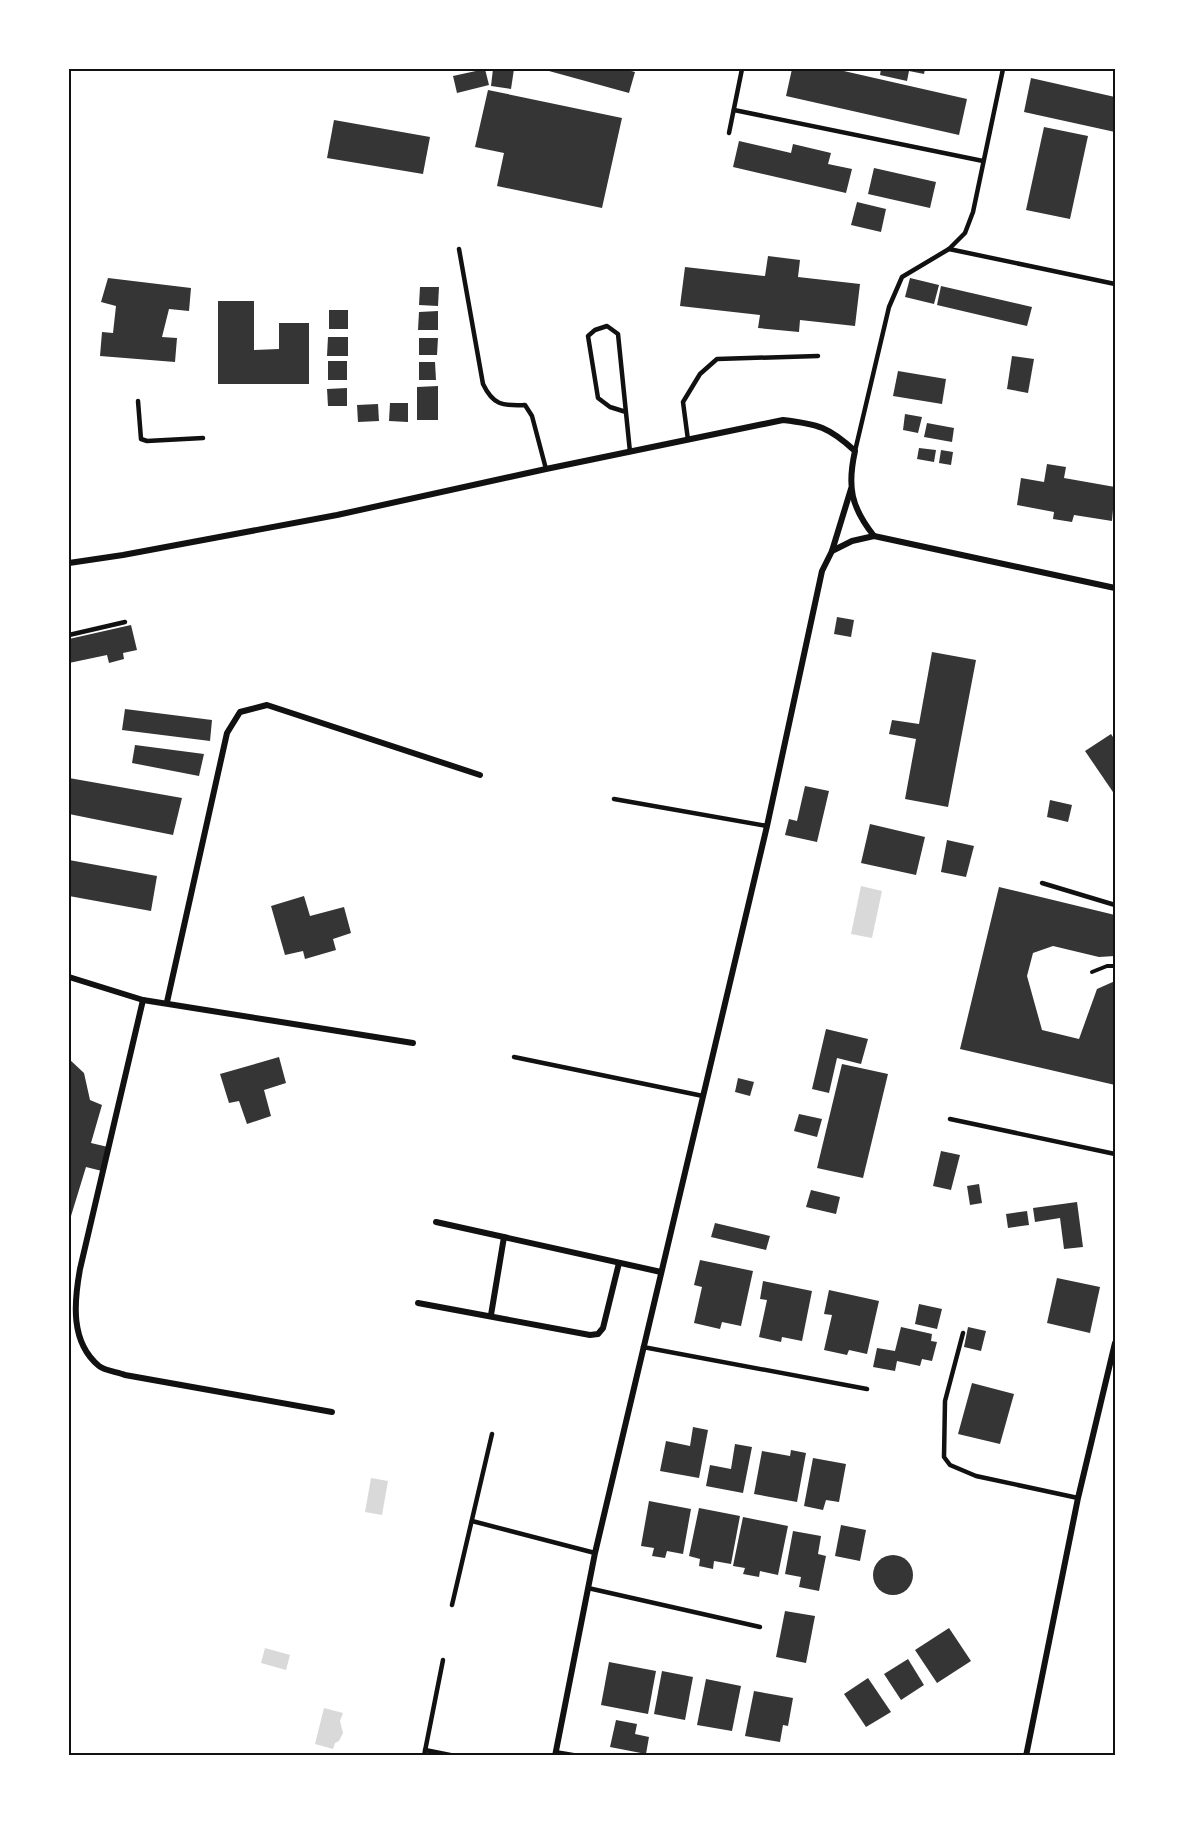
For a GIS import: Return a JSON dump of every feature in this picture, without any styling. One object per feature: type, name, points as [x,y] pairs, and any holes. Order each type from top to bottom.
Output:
[{"type":"street","points":[[69,563],[338,515],[783,420],[813,424],[836,434],[855,452],[851,489],[863,522],[874,536]]},
{"type":"street","points":[[574,1756],[555,1754],[595,1552],[767,826],[822,571],[831,551],[851,489]]},
{"type":"street","points":[[831,551],[852,541],[874,536],[1115,588]]},
{"type":"street","points":[[167,1002],[227,733],[240,712],[267,705],[480,775]]},
{"type":"street","points":[[69,977],[143,1000],[413,1043]]},
{"type":"street","points":[[143,1000],[75,1296],[76,1318],[82,1345],[100,1367],[125,1375],[332,1412]]},
{"type":"street","points":[[436,1222],[661,1272]]},
{"type":"street","points":[[491,1315],[504,1238]]},
{"type":"street","points":[[418,1303],[590,1335],[598,1334],[603,1328],[619,1263]]},
{"type":"street","points":[[1026,1756],[1078,1498],[1115,1343]]},
{"type":"lane","points":[[729,134],[742,69]]},
{"type":"lane","points":[[855,452],[889,307],[902,277],[949,249],[965,232],[973,212],[1003,69]]},
{"type":"lane","points":[[734,110],[983,162]]},
{"type":"lane","points":[[459,249],[483,384],[488,395],[499,405],[525,405],[532,416],[546,469]]},
{"type":"lane","points":[[949,249],[1115,284]]},
{"type":"lane","points":[[626,412],[610,407],[598,398],[588,336],[595,330],[608,326],[618,334],[626,412],[630,452]]},
{"type":"lane","points":[[688,440],[683,402],[700,374],[717,359],[818,356]]},
{"type":"lane","points":[[138,401],[141,439],[147,441],[203,438]]},
{"type":"lane","points":[[69,635],[125,622]]},
{"type":"lane","points":[[614,799],[767,826]]},
{"type":"lane","points":[[1042,883],[1115,905]]},
{"type":"lane","points":[[514,1057],[703,1096]]},
{"type":"lane","points":[[950,1119],[1115,1154]]},
{"type":"lane","points":[[963,1333],[945,1401],[944,1457],[950,1465],[976,1476],[1078,1498]]},
{"type":"lane","points":[[644,1347],[867,1389]]},
{"type":"lane","points":[[452,1605],[492,1434]]},
{"type":"lane","points":[[472,1521],[595,1552]]},
{"type":"lane","points":[[588,1588],[760,1627]]},
{"type":"lane","points":[[443,1660],[424,1753],[455,1756]]},
{"type":"path","points":[[1092,972],[1107,966],[1115,966]]},
{"type":"shaded area","points":[[861,886],[882,891],[872,938],[851,934]]},
{"type":"shaded area","points":[[371,1478],[388,1481],[382,1515],[365,1512]]},
{"type":"shaded area","points":[[265,1648],[290,1655],[286,1670],[261,1663]]},
{"type":"shaded area","points":[[324,1708],[343,1713],[340,1721],[343,1733],[333,1749],[315,1744]]},
{"type":"building","points":[[485,69],[489,85],[457,93],[453,76]]},
{"type":"building","points":[[493,69],[514,69],[511,89],[491,86]]},
{"type":"building","points":[[549,69],[624,69],[635,72],[629,93],[549,71]]},
{"type":"building","points":[[792,69],[835,69],[967,99],[959,135],[786,96]]},
{"type":"building","points":[[881,69],[925,69],[924,74],[909,71],[907,81],[880,75]]},
{"type":"building","points":[[1031,78],[1115,97],[1115,132],[1024,112]]},
{"type":"building","points":[[488,90],[622,118],[602,208],[497,186],[504,153],[475,147]]},
{"type":"building","points":[[334,120],[430,137],[423,174],[327,158]]},
{"type":"building","points":[[1044,127],[1088,136],[1070,219],[1026,210]]},
{"type":"building","points":[[739,141],[791,153],[793,144],[831,153],[828,164],[852,169],[846,193],[733,167]]},
{"type":"building","points":[[874,168],[936,182],[930,208],[868,194]]},
{"type":"building","points":[[857,202],[886,209],[881,232],[851,225]]},
{"type":"building","points":[[768,256],[800,260],[798,277],[860,284],[855,326],[800,320],[799,332],[758,328],[760,315],[680,306],[685,267],[765,276]]},
{"type":"building","points":[[108,278],[191,288],[189,311],[169,309],[162,337],[177,338],[175,362],[100,356],[102,332],[113,333],[116,306],[101,302]]},
{"type":"building","points":[[910,278],[939,285],[934,304],[905,297]]},
{"type":"building","points":[[941,286],[1032,307],[1027,326],[937,305]]},
{"type":"building","points":[[420,287],[439,287],[438,306],[419,305]]},
{"type":"building","points":[[218,301],[254,301],[254,350],[279,349],[279,323],[309,323],[309,384],[218,384]]},
{"type":"building","points":[[329,310],[348,310],[348,329],[329,329]]},
{"type":"building","points":[[438,311],[438,330],[418,330],[419,312]]},
{"type":"building","points":[[328,337],[348,337],[348,356],[327,356]]},
{"type":"building","points":[[419,338],[438,338],[437,355],[419,355]]},
{"type":"building","points":[[1012,356],[1034,359],[1028,393],[1007,389]]},
{"type":"building","points":[[328,361],[347,361],[347,380],[328,380]]},
{"type":"building","points":[[419,362],[435,362],[436,380],[419,380]]},
{"type":"building","points":[[898,371],[946,379],[942,404],[893,396]]},
{"type":"building","points":[[438,386],[438,420],[417,420],[417,387]]},
{"type":"building","points":[[347,388],[347,406],[328,406],[327,389]]},
{"type":"building","points":[[390,403],[408,403],[408,422],[389,421]]},
{"type":"building","points":[[378,404],[379,421],[358,422],[357,405]]},
{"type":"building","points":[[905,414],[922,417],[918,433],[903,430]]},
{"type":"building","points":[[927,423],[954,428],[952,442],[924,437]]},
{"type":"building","points":[[919,448],[936,450],[934,462],[917,459]]},
{"type":"building","points":[[941,450],[953,452],[951,465],[939,463]]},
{"type":"building","points":[[1047,464],[1066,467],[1064,478],[1115,487],[1112,521],[1074,515],[1072,522],[1053,519],[1054,512],[1017,505],[1021,478],[1044,482]]},
{"type":"building","points":[[837,617],[854,620],[851,637],[834,634]]},
{"type":"building","points":[[131,625],[137,650],[123,653],[124,659],[109,663],[107,655],[69,663],[69,639]]},
{"type":"building","points":[[932,652],[976,660],[948,807],[905,799],[916,739],[889,734],[892,720],[919,724]]},
{"type":"building","points":[[125,709],[212,720],[210,741],[122,730]]},
{"type":"building","points":[[1111,734],[1115,740],[1115,795],[1085,751]]},
{"type":"building","points":[[135,745],[204,754],[199,776],[132,763]]},
{"type":"building","points":[[69,778],[182,798],[173,835],[69,814]]},
{"type":"building","points":[[805,786],[829,791],[817,842],[785,835],[789,819],[797,821]]},
{"type":"building","points":[[1050,800],[1072,805],[1068,822],[1047,817]]},
{"type":"building","points":[[870,824],[925,837],[916,875],[861,863]]},
{"type":"building","points":[[947,840],[974,846],[966,877],[941,872]]},
{"type":"building","points":[[69,860],[157,876],[151,911],[69,896]]},
{"type":"building","points":[[999,887],[1115,915],[1115,956],[1099,957],[1053,946],[1033,953],[1027,976],[1042,1030],[1079,1039],[1097,989],[1115,981],[1115,1085],[960,1049]]},
{"type":"building","points":[[304,896],[310,916],[344,907],[351,933],[333,939],[336,950],[305,959],[303,951],[285,955],[271,906]]},
{"type":"building","points":[[826,1029],[868,1039],[861,1064],[837,1058],[829,1093],[812,1089]]},
{"type":"building","points":[[279,1057],[286,1083],[264,1090],[271,1116],[247,1124],[239,1101],[229,1103],[220,1074]]},
{"type":"building","points":[[69,1059],[84,1073],[90,1100],[102,1105],[91,1143],[108,1147],[102,1171],[86,1167],[71,1216],[69,1215]]},
{"type":"building","points":[[842,1064],[888,1074],[863,1178],[817,1168]]},
{"type":"building","points":[[738,1078],[754,1082],[750,1096],[735,1092]]},
{"type":"building","points":[[799,1114],[822,1119],[817,1137],[794,1131]]},
{"type":"building","points":[[941,1151],[960,1155],[951,1190],[933,1186]]},
{"type":"building","points":[[979,1184],[982,1203],[970,1205],[967,1186]]},
{"type":"building","points":[[811,1190],[840,1197],[836,1214],[806,1207]]},
{"type":"building","points":[[1077,1202],[1083,1247],[1064,1249],[1060,1218],[1035,1222],[1033,1208]]},
{"type":"building","points":[[1027,1211],[1029,1225],[1008,1228],[1006,1214]]},
{"type":"building","points":[[715,1223],[770,1236],[766,1250],[711,1237]]},
{"type":"building","points":[[700,1260],[753,1271],[741,1326],[722,1322],[720,1329],[694,1323],[702,1287],[694,1285]]},
{"type":"building","points":[[1057,1278],[1100,1287],[1090,1333],[1047,1323]]},
{"type":"building","points":[[763,1281],[812,1291],[802,1341],[782,1337],[781,1342],[759,1337],[767,1300],[760,1299]]},
{"type":"building","points":[[829,1290],[879,1301],[867,1354],[849,1350],[847,1355],[824,1350],[832,1315],[824,1314]]},
{"type":"building","points":[[919,1304],[942,1309],[937,1329],[915,1324]]},
{"type":"building","points":[[901,1327],[932,1334],[931,1341],[937,1342],[932,1361],[922,1359],[920,1366],[897,1361],[895,1371],[873,1367],[877,1348],[895,1351]]},
{"type":"building","points":[[968,1327],[986,1331],[981,1351],[964,1347]]},
{"type":"building","points":[[972,1383],[1014,1394],[1000,1444],[958,1434]]},
{"type":"building","points":[[693,1427],[708,1430],[699,1478],[660,1471],[666,1441],[690,1446]]},
{"type":"building","points":[[735,1444],[752,1447],[743,1493],[706,1486],[710,1465],[731,1469]]},
{"type":"building","points":[[791,1450],[806,1453],[797,1502],[754,1494],[762,1451],[790,1456]]},
{"type":"building","points":[[813,1458],[846,1464],[839,1502],[826,1500],[823,1510],[804,1506]]},
{"type":"building","points":[[649,1501],[691,1509],[683,1554],[667,1551],[665,1558],[652,1556],[654,1548],[641,1546]]},
{"type":"building","points":[[699,1508],[740,1516],[731,1564],[714,1561],[713,1569],[699,1566],[700,1559],[689,1556]]},
{"type":"building","points":[[743,1517],[788,1526],[778,1575],[760,1571],[759,1577],[743,1574],[745,1568],[733,1566]]},
{"type":"building","points":[[841,1525],[866,1530],[860,1561],[835,1556]]},
{"type":"building","points":[[793,1531],[821,1536],[818,1554],[826,1556],[819,1591],[799,1587],[801,1577],[785,1574]]},
{"type":"building","points":[[893,1555],[907,1561],[913,1575],[907,1589],[893,1595],[879,1589],[873,1575],[879,1561]]},
{"type":"building","points":[[785,1611],[815,1616],[806,1663],[776,1657]]},
{"type":"building","points":[[949,1628],[971,1661],[937,1683],[915,1650]]},
{"type":"building","points":[[908,1659],[924,1685],[901,1700],[884,1674]]},
{"type":"building","points":[[609,1662],[656,1671],[648,1714],[601,1705]]},
{"type":"building","points":[[662,1671],[693,1677],[685,1720],[654,1714]]},
{"type":"building","points":[[868,1678],[891,1712],[866,1727],[844,1694]]},
{"type":"building","points":[[706,1679],[741,1686],[732,1731],[697,1725]]},
{"type":"building","points":[[754,1691],[793,1698],[788,1726],[783,1725],[780,1742],[745,1736]]},
{"type":"building","points":[[616,1720],[637,1724],[635,1734],[649,1737],[646,1754],[610,1747]]}]
